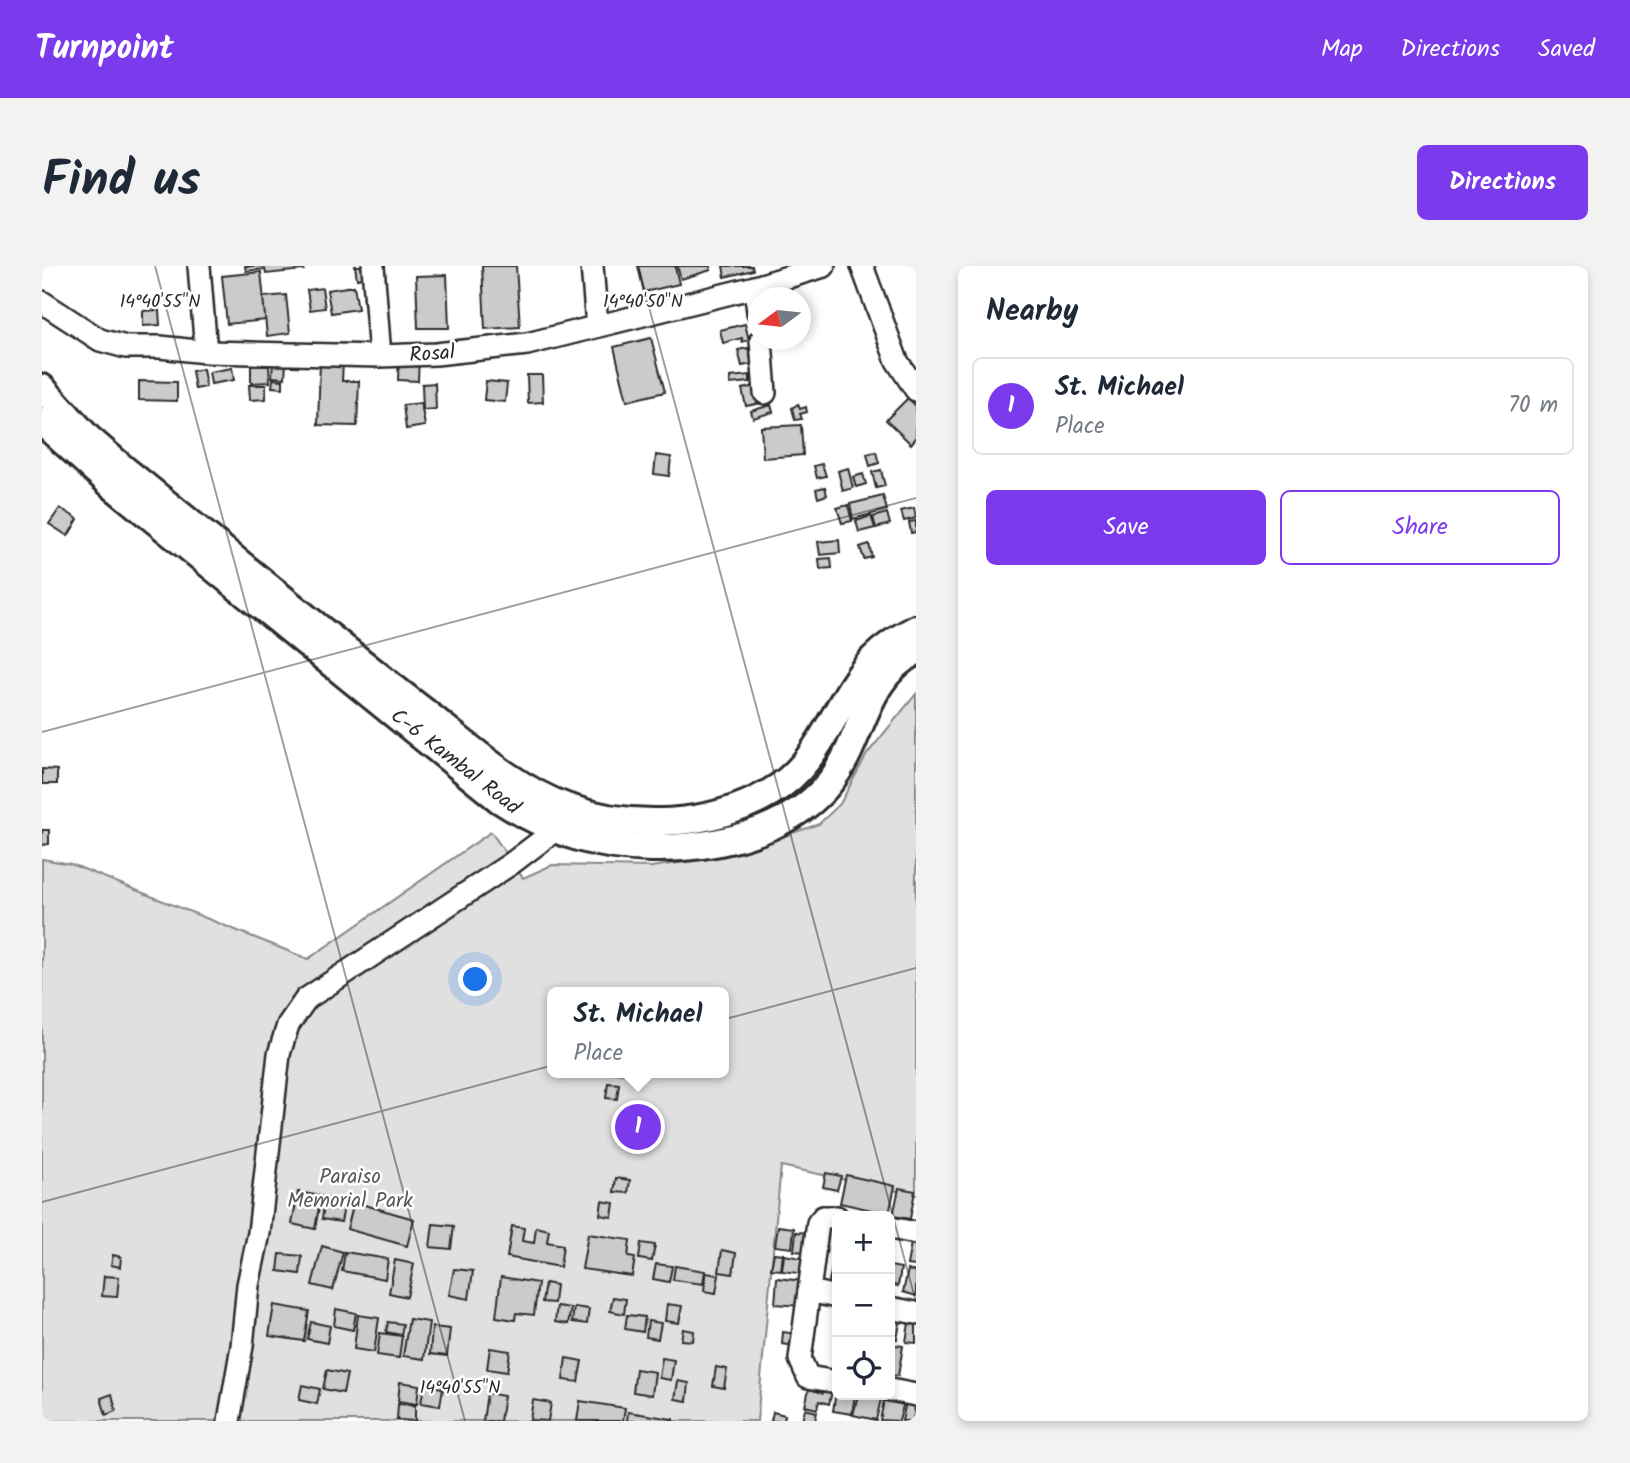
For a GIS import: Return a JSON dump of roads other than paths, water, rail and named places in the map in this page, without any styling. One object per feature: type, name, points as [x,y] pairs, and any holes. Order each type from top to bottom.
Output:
[{"type":"main road","name":"C-6 Kambal Road","points":[[42,388],[107,455],[373,671],[512,778],[546,798],[579,811],[614,820],[647,822],[694,819],[726,811],[772,792],[812,756],[872,661],[900,637],[916,629]]},
{"type":"main road","name":"C-6 Kambal Road","points":[[42,422],[113,486],[499,799],[557,830],[583,838],[638,847],[697,845],[770,828],[788,819],[815,799],[835,776],[876,687],[898,663],[916,651]]},
{"type":"street","points":[[199,266],[206,352]]},
{"type":"street","points":[[373,266],[380,356]]},
{"type":"street","points":[[592,266],[597,326]]},
{"type":"street","name":"Rosal","points":[[758,287],[824,266]]},
{"type":"street","points":[[862,266],[897,360],[916,390]]},
{"type":"street","name":"Rosal","points":[[42,302],[100,340],[127,347],[206,352],[380,356],[436,354],[527,344],[748,290]]},
{"type":"street","points":[[762,350],[765,393]]},
{"type":"street","points":[[229,1421],[242,1346],[248,1285],[259,1233],[279,1054],[288,1025],[306,999],[512,863],[579,811]]},
{"type":"street","points":[[832,1217],[823,1216],[818,1223],[800,1359],[807,1377],[832,1380]]},
{"type":"street","points":[[895,1229],[916,1233]]},
{"type":"street","points":[[809,1291],[832,1296]]},
{"type":"street","points":[[895,1309],[916,1313]]},
{"type":"street","points":[[895,1391],[916,1395]]},
{"type":"place","name":"St. Michael","points":[[638,1127]]},
{"type":"park label","name":"Paraiso Memorial Park","points":[[350,1188]]}]
